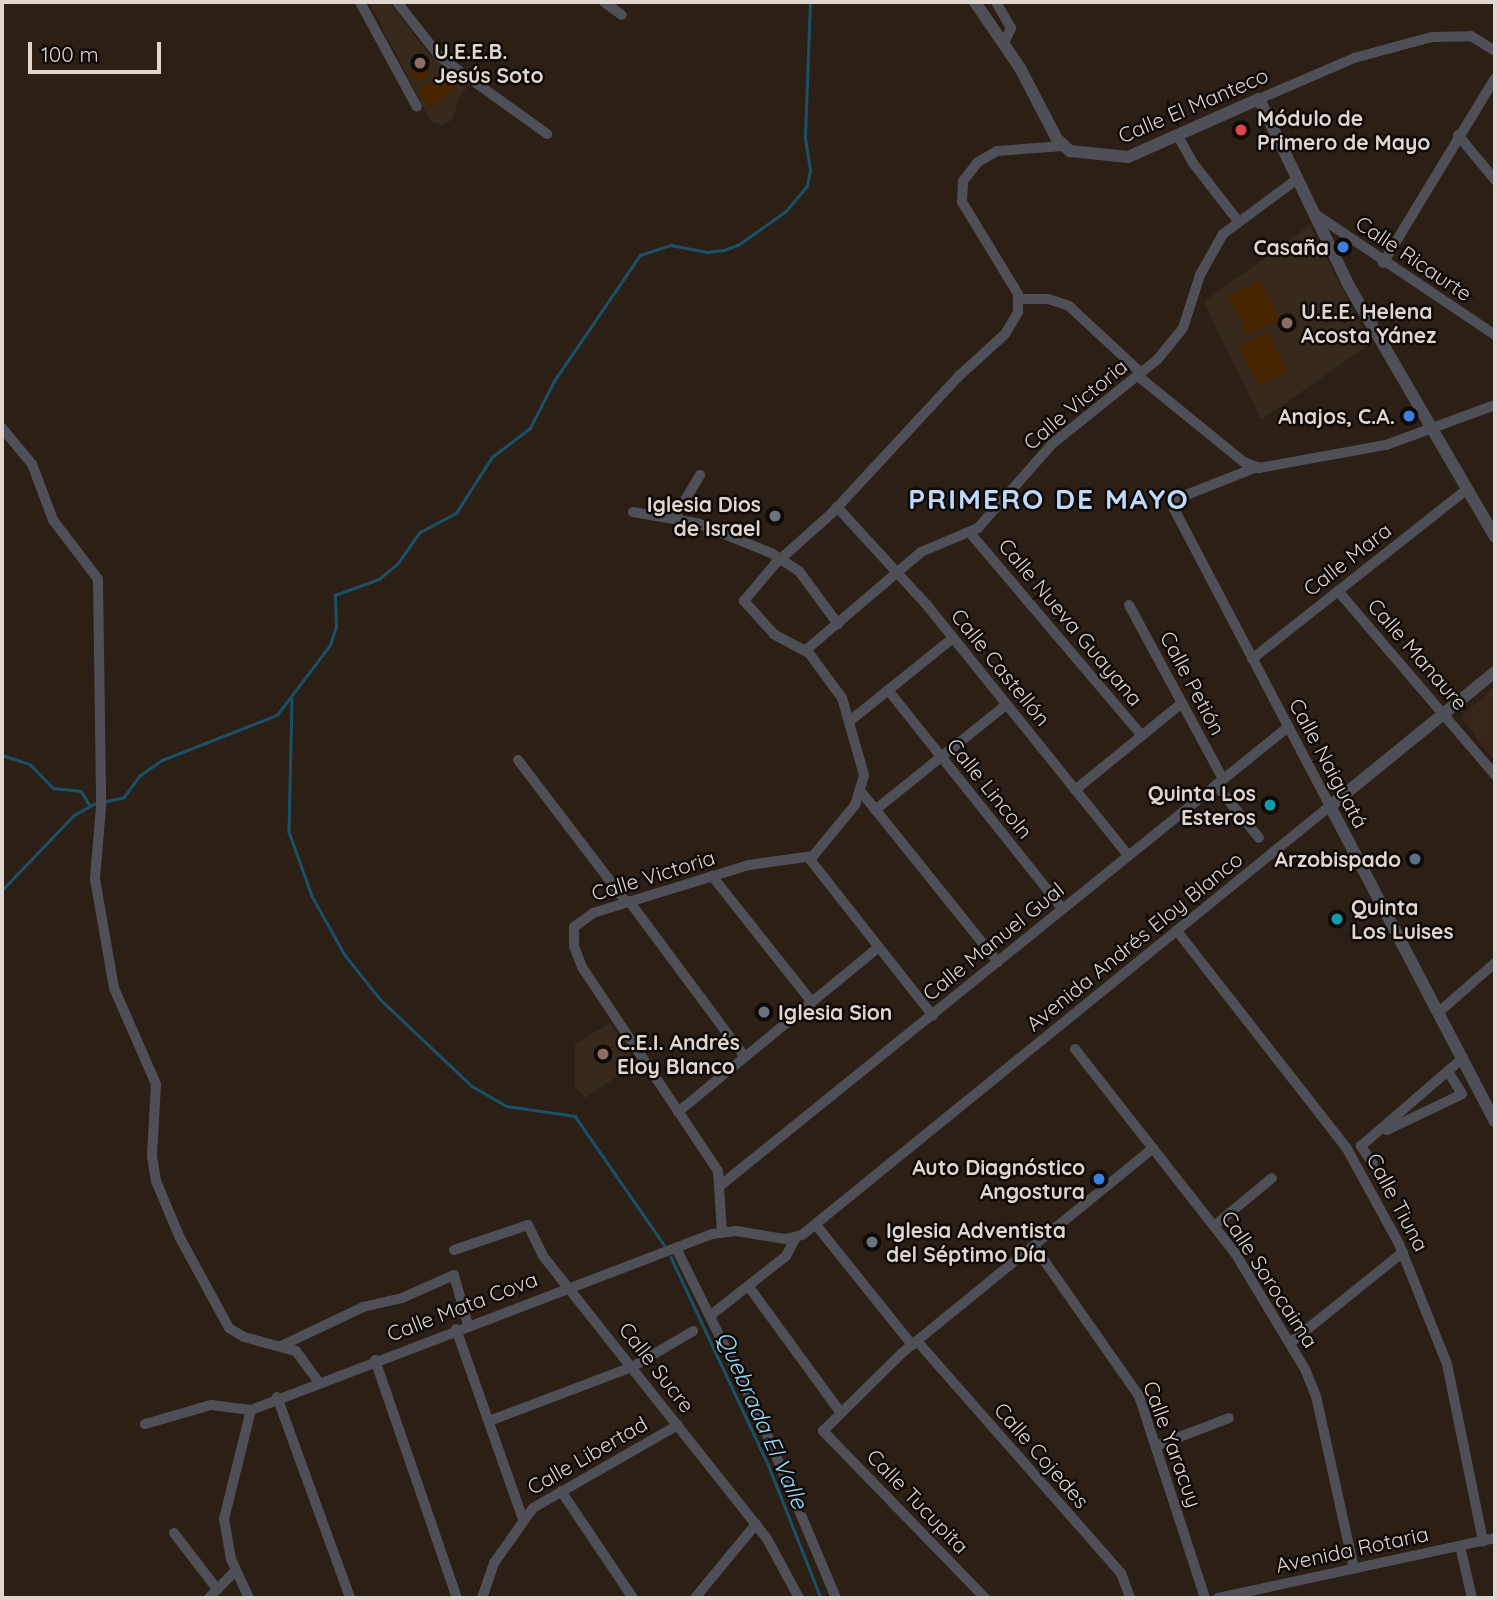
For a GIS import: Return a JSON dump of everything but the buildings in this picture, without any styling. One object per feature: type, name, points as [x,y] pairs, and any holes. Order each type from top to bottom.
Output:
[{"type":"street","points":[[360,2],[417,107]]},
{"type":"street","points":[[397,2],[440,57],[547,134]]},
{"type":"street","points":[[604,2],[622,15]]},
{"type":"street","points":[[975,2],[1004,43],[1063,146],[992,153],[961,184],[964,208],[1020,299]]},
{"type":"street","points":[[996,2],[1011,28],[1004,43]]},
{"type":"street","name":"Calle El Manteco","points":[[1063,146],[1078,153],[1121,158],[1363,55],[1432,37],[1471,36],[1495,51]]},
{"type":"street","points":[[1383,263],[1458,135],[1495,78]]},
{"type":"street","points":[[1259,99],[1349,286],[1495,537]]},
{"type":"street","points":[[1458,135],[1495,180]]},
{"type":"street","points":[[1178,136],[1193,163],[1238,221]]},
{"type":"street","name":"Calle Victoria","points":[[971,533],[1044,452],[1140,375],[1178,335],[1209,256],[1238,221],[1297,180]]},
{"type":"street","name":"Calle Ricaurte","points":[[1313,212],[1383,263],[1495,335]]},
{"type":"street","points":[[1020,299],[1048,299],[1069,306],[1140,375],[1244,462],[1257,467],[1386,445],[1495,405]]},
{"type":"street","points":[[933,1016],[808,857],[826,846],[862,793],[864,775],[851,720],[839,692],[806,650],[774,634],[744,601],[781,559],[837,507],[959,376],[1005,334],[1020,299]]},
{"type":"street","points":[[2,428],[32,464],[53,520],[98,579],[101,807],[95,880],[104,946],[116,996],[156,1084],[152,1156],[156,1181],[180,1238],[229,1328],[303,1356],[318,1381]]},
{"type":"street","name":"Calle Naiguatá","points":[[1257,467],[1181,497],[1174,509],[1495,1121]]},
{"type":"street","points":[[675,517],[700,475]]},
{"type":"street","name":"Calle Mara","points":[[1252,659],[1466,490]]},
{"type":"street","name":"Calle Castellón","points":[[837,507],[901,574],[1128,855]]},
{"type":"street","points":[[633,512],[675,517],[781,559],[799,571],[838,624]]},
{"type":"street","points":[[1484,522],[1495,513]]},
{"type":"street","points":[[806,650],[901,574],[932,545],[971,533]]},
{"type":"street","name":"Calle Nueva Guayana","points":[[971,533],[1142,736]]},
{"type":"street","name":"Calle Manaure","points":[[1338,591],[1495,775]]},
{"type":"street","name":"Calle Petión","points":[[1129,605],[1182,703],[1219,782],[1259,838]]},
{"type":"street","points":[[851,720],[953,638]]},
{"type":"street","name":"Avenida Andrés Eloy Blanco","points":[[796,1237],[816,1225],[1495,672]]},
{"type":"street","name":"Calle Lincoln","points":[[888,690],[1063,909]]},
{"type":"street","points":[[1075,790],[1182,703]]},
{"type":"street","points":[[875,810],[1006,705]]},
{"type":"street","name":"Calle Manuel Gual","points":[[721,1185],[1288,727]]},
{"type":"street","points":[[517,760],[745,1057]]},
{"type":"street","points":[[862,793],[998,962]]},
{"type":"street","name":"Calle Victoria","points":[[722,1232],[718,1171],[590,981],[573,946],[578,922],[628,902],[766,860],[808,857]]},
{"type":"street","points":[[712,876],[812,1002]]},
{"type":"street","name":"Calle Tiuna","points":[[1177,931],[1346,1147],[1403,1252],[1447,1364],[1483,1541]]},
{"type":"street","points":[[678,1112],[879,947]]},
{"type":"street","points":[[1438,1012],[1495,963]]},
{"type":"street","name":"Calle Sorocaima","points":[[1059,1028],[1214,1226],[1290,1343],[1316,1396],[1354,1569]]},
{"type":"street","points":[[1373,1164],[1361,1146],[1463,1059]]},
{"type":"street","points":[[1372,1137],[1462,1094],[1448,1072]]},
{"type":"street","points":[[749,1287],[841,1413],[914,1343],[1153,1148]]},
{"type":"street","points":[[1214,1226],[1272,1178]]},
{"type":"street","name":"Calle Sucre","points":[[454,1250],[528,1225],[543,1256],[755,1524],[780,1559],[799,1598]]},
{"type":"street","name":"Calle Cojedes","points":[[816,1225],[914,1343],[1121,1573],[1130,1598]]},
{"type":"street","name":"Calle Mata Cova","points":[[251,1410],[318,1381],[722,1232],[796,1237]]},
{"type":"street","points":[[711,1315],[789,1252],[796,1237]]},
{"type":"street","name":"Calle Yaracuy","points":[[1034,1246],[1135,1388],[1205,1598]]},
{"type":"street","points":[[676,1248],[761,1418],[836,1598]]},
{"type":"street","points":[[1290,1343],[1403,1252]]},
{"type":"street","points":[[281,1346],[363,1307],[402,1298],[454,1275],[468,1325]]},
{"type":"street","points":[[456,1329],[523,1519]]},
{"type":"street","points":[[489,1420],[632,1367],[693,1331]]},
{"type":"street","points":[[375,1360],[457,1598]]},
{"type":"street","points":[[277,1397],[350,1598]]},
{"type":"street","points":[[145,1424],[211,1405],[251,1410],[225,1511],[235,1571],[249,1598]]},
{"type":"street","name":"Calle Tucupita","points":[[841,1413],[823,1431],[985,1598]]},
{"type":"street","points":[[1156,1446],[1229,1418]]},
{"type":"street","name":"Calle Libertad","points":[[482,1598],[494,1563],[523,1519],[561,1490],[678,1425]]},
{"type":"street","points":[[561,1490],[633,1598]]},
{"type":"street","points":[[695,1598],[755,1524]]},
{"type":"street","points":[[174,1533],[217,1589]]},
{"type":"street","name":"Avenida Rotaria","points":[[1225,1598],[1495,1538]]},
{"type":"street","points":[[1460,1546],[1472,1598]]},
{"type":"street","points":[[209,1598],[235,1571]]},
{"type":"shaded area","name":"U.E.E.B. Jesús Soto","points":[[369,2],[389,2],[429,54],[470,84],[460,96],[452,120],[442,125],[431,122]]},
{"type":"shaded area","points":[[416,62],[424,62],[429,71],[427,78],[416,80],[411,75],[411,67]]},
{"type":"shaded area","points":[[446,69],[459,86],[430,107],[417,91]]},
{"type":"shaded area","name":"U.E.E. Helena Acosta Yánez","points":[[1310,225],[1370,344],[1261,420],[1204,302]]},
{"type":"shaded area","points":[[1260,280],[1280,319],[1248,336],[1228,296]]},
{"type":"shaded area","points":[[1267,332],[1287,371],[1258,386],[1238,347]]},
{"type":"shaded area","points":[[1495,685],[1495,762],[1461,717]]},
{"type":"shaded area","name":"C.E.I. Andrés Eloy Blanco","points":[[610,1023],[637,1063],[585,1098],[575,1087],[575,1044]]},
{"type":"waterway","points":[[103,802],[124,797],[139,776],[162,760],[277,715],[330,645],[336,627],[335,595],[379,579],[398,563],[420,532],[456,513],[492,457],[530,428],[554,381],[640,255],[671,245],[706,252],[724,250],[738,245],[786,211],[807,186],[810,170],[805,137],[810,2]]},
{"type":"waterway","name":"Quebrada El Valle","points":[[292,699],[289,832],[312,896],[345,955],[380,999],[472,1086],[506,1106],[575,1116],[665,1246]]},
{"type":"waterway","points":[[2,755],[30,764],[53,788],[81,791],[89,804]]},
{"type":"waterway","points":[[2,890],[74,815],[96,803]]},
{"type":"waterway","name":"Quebrada El Valle","points":[[671,1257],[768,1464],[821,1598]]},
{"type":"place","name":"U.E.E.B. Jesús Soto","points":[[420,63]]},
{"type":"place","name":"Módulo de Primero de Mayo","points":[[1241,130]]},
{"type":"place","name":"Casaña","points":[[1343,247]]},
{"type":"place","name":"U.E.E. Helena Acosta Yánez","points":[[1287,323]]},
{"type":"place","name":"Anajos, C.A.","points":[[1409,416]]},
{"type":"place","name":"Iglesia Dios de Israel","points":[[775,516]]},
{"type":"place","name":"Quinta Los Esteros","points":[[1270,805]]},
{"type":"place","name":"Arzobispado","points":[[1415,859]]},
{"type":"place","name":"Quinta Los Luises","points":[[1337,919]]},
{"type":"place","name":"Iglesia Sion","points":[[764,1012]]},
{"type":"place","name":"C.E.I. Andrés Eloy Blanco","points":[[603,1054]]},
{"type":"place","name":"Auto Diagnóstico Angostura","points":[[1099,1179]]},
{"type":"place","name":"Iglesia Adventista del Séptimo Día","points":[[872,1242]]},
{"type":"district","name":"PRIMERO DE MAYO","points":[[1049,499]]}]
